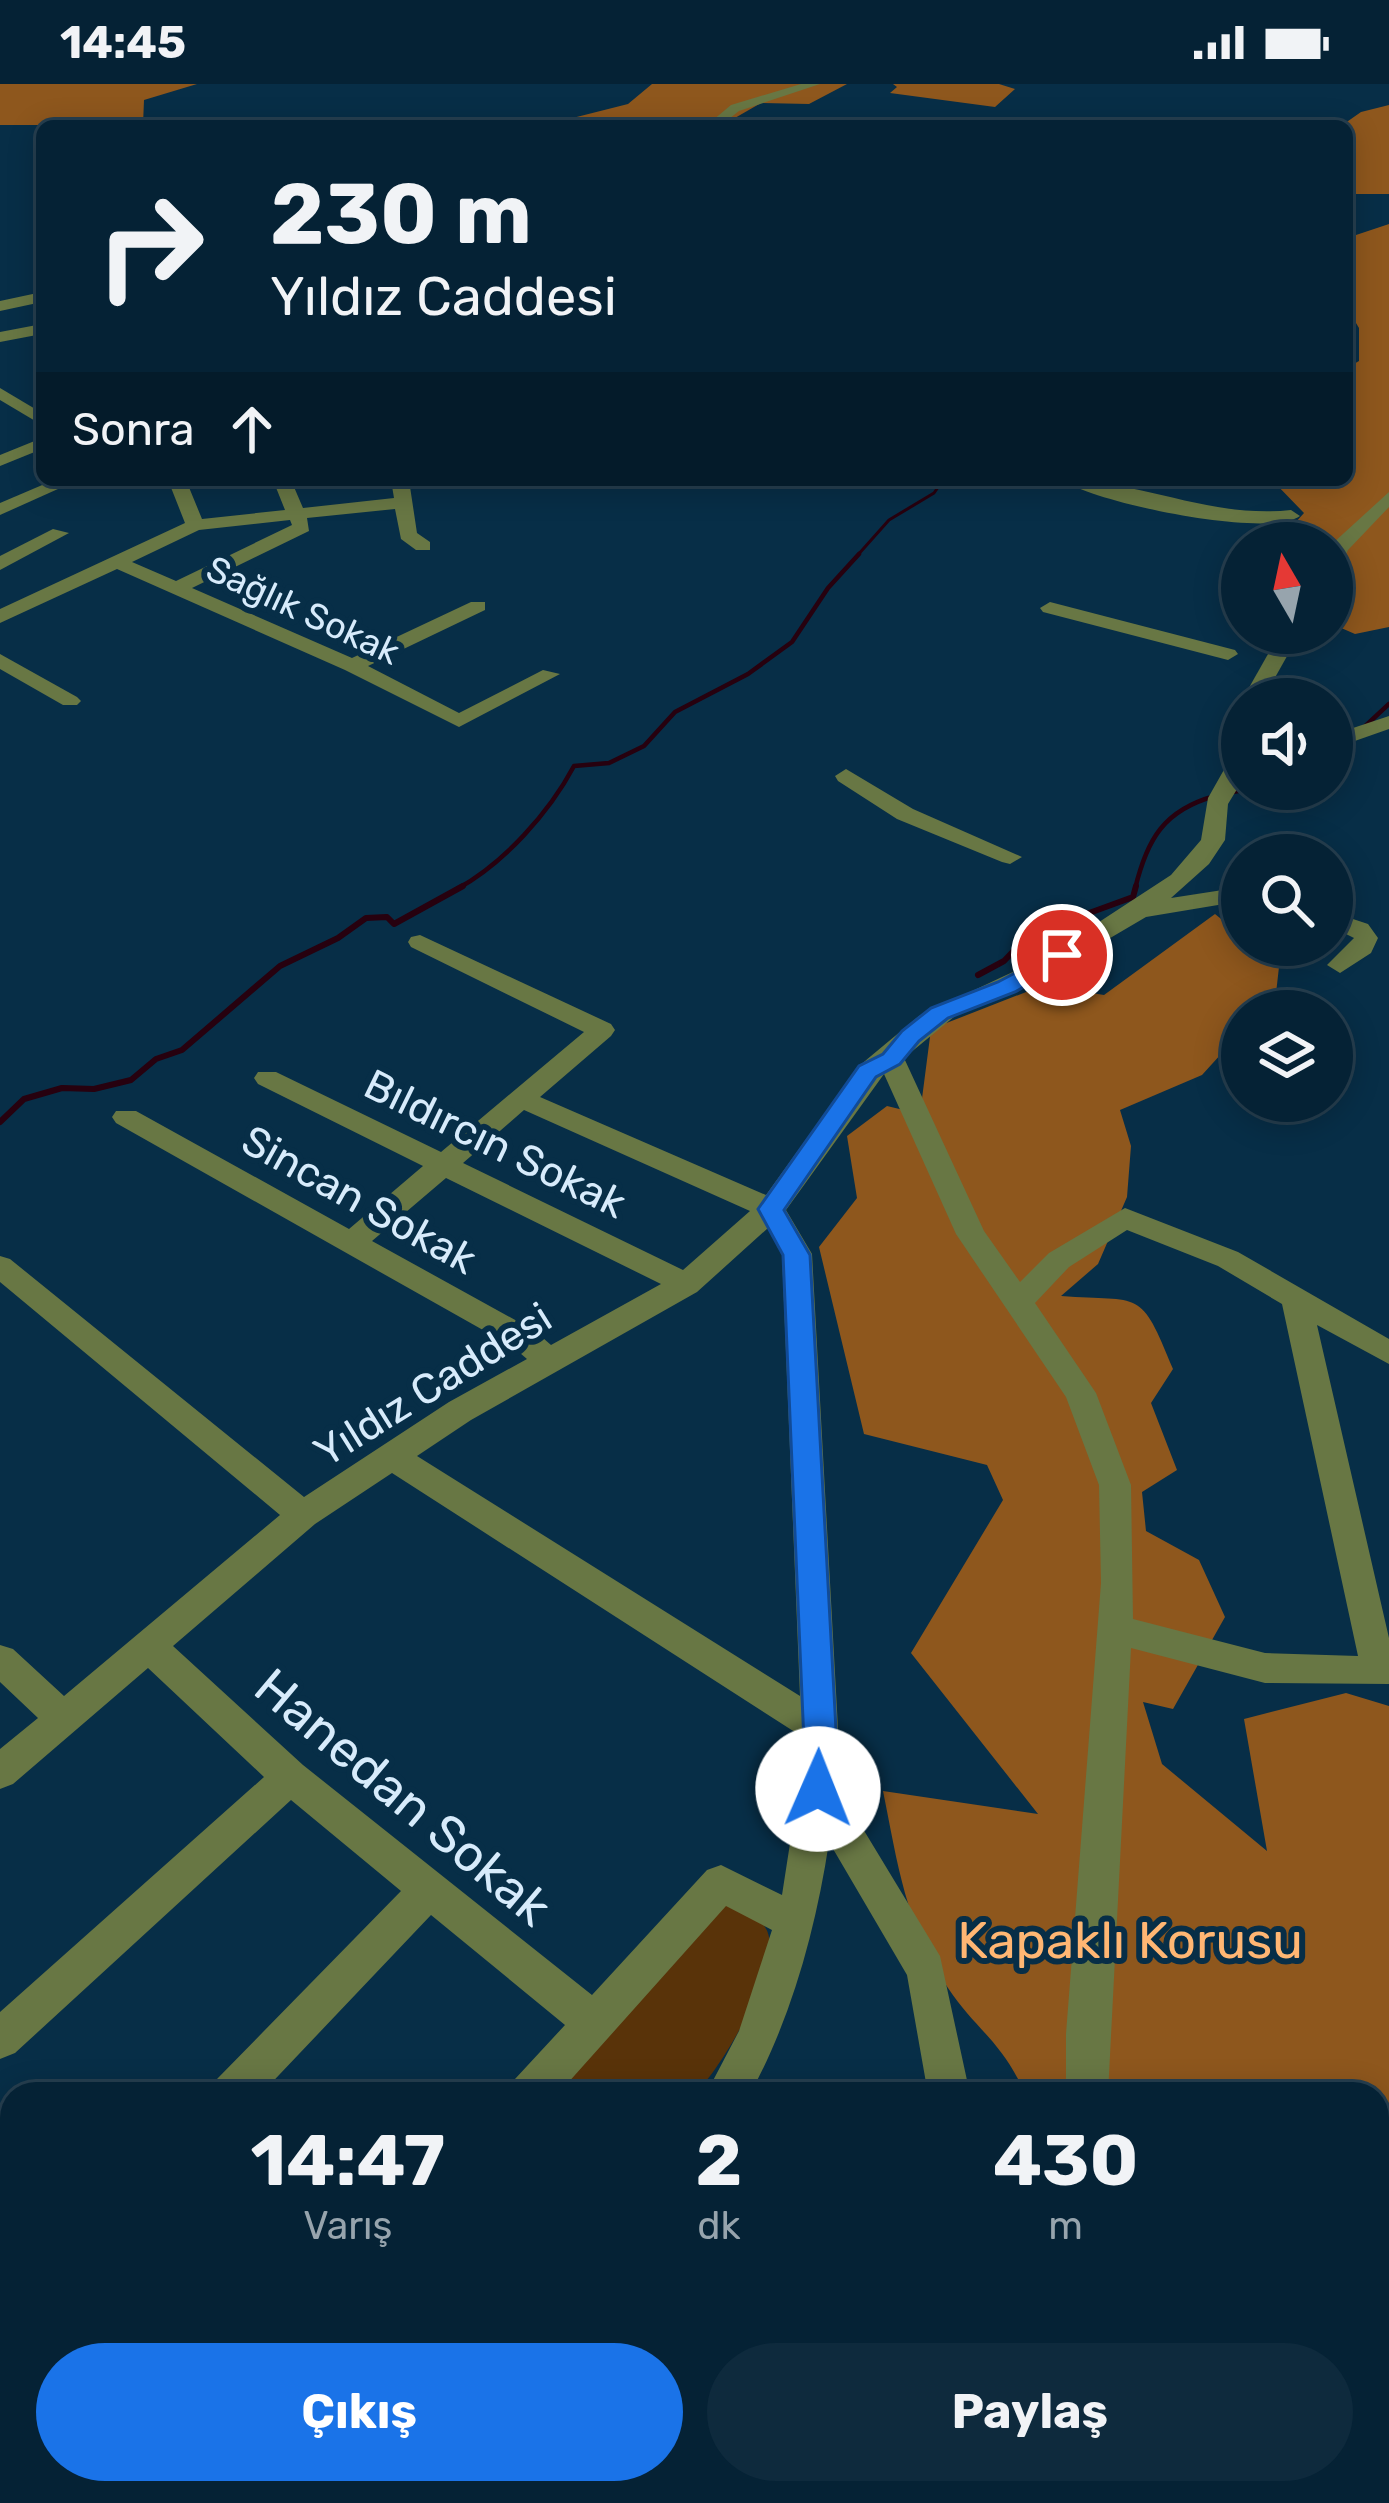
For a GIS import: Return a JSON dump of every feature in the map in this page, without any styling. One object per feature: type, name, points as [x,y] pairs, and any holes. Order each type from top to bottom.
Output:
[{"type":"street","points":[[720,120],[735,108],[814,84]]},
{"type":"street","points":[[18,288],[36,297]]},
{"type":"street","points":[[0,306],[36,299]]},
{"type":"street","points":[[3,336],[36,330]]},
{"type":"street","points":[[3,336],[24,346]]},
{"type":"street","points":[[0,393],[36,416]]},
{"type":"street","points":[[0,461],[36,445]]},
{"type":"street","points":[[0,510],[54,486]]},
{"type":"street","points":[[179,486],[195,525]]},
{"type":"street","points":[[176,588],[302,527],[285,486]]},
{"type":"street","points":[[401,486],[408,535],[423,546]]},
{"type":"street","points":[[1099,486],[1232,514],[1272,520],[1291,516]]},
{"type":"street","points":[[1353,534],[1389,497]]},
{"type":"street","points":[[0,616],[195,525],[405,502]]},
{"type":"street","points":[[0,564],[60,533]]},
{"type":"street","name":"Sağlık Sokak","points":[[117,562],[352,666],[459,721],[550,674]]},
{"type":"street","points":[[352,666],[478,606]]},
{"type":"street","points":[[1050,608],[1221,652]]},
{"type":"street","points":[[0,660],[70,701]]},
{"type":"street","points":[[1353,735],[1389,722]]},
{"type":"street","points":[[846,776],[905,814],[1010,857]]},
{"type":"street","points":[[1140,910],[1194,870],[1214,839],[1221,797]]},
{"type":"street","points":[[1140,910],[1221,897]]},
{"type":"street","name":"Yıldız Caddesi","points":[[0,1772],[303,1514],[549,1361],[686,1284],[771,1209],[868,1072],[891,1059],[910,1036],[940,1013],[1006,987],[1140,910]]},
{"type":"street","points":[[1353,927],[1366,938],[1353,955]]},
{"type":"street","points":[[349,1245],[602,1030],[420,942]]},
{"type":"street","points":[[891,1059],[971,1234],[1080,1393],[1114,1485],[1115,1629],[1087,2082]]},
{"type":"street","name":"Bıldırcın Sokak","points":[[267,1078],[686,1284]]},
{"type":"street","points":[[520,1098],[771,1209],[797,1255],[820,1728],[818,1789],[794,1922],[758,2040],[734,2082]]},
{"type":"street","name":"Sincan Sokak","points":[[125,1117],[524,1339],[549,1361]]},
{"type":"street","points":[[1018,1303],[1059,1259],[1125,1219],[1228,1259],[1389,1353]]},
{"type":"street","points":[[4,1273],[303,1514]]},
{"type":"street","points":[[1115,1629],[1265,1669],[1379,1672],[1294,1296]]},
{"type":"street","points":[[392,1456],[820,1728]]},
{"type":"street","name":"Hanedan Sokak","points":[[150,1648],[290,1777],[594,2022]]},
{"type":"street","points":[[0,1660],[63,1718]]},
{"type":"street","points":[[0,2039],[290,1777]]},
{"type":"street","points":[[818,1789],[926,1970],[947,2082]]},
{"type":"street","points":[[541,2082],[721,1882],[794,1922]]},
{"type":"street","points":[[244,2082],[431,1887]]},
{"type":"shaded area","points":[[735,1903],[765,1927],[770,1942],[760,1988],[748,2014],[705,2082],[556,2082],[712,1905]]},
{"type":"green space","points":[[0,84],[197,84],[144,100],[143,120],[36,120],[36,125],[0,125]]},
{"type":"green space","points":[[652,84],[847,84],[809,104],[761,103],[731,120],[565,120],[628,104]]},
{"type":"green space","points":[[893,84],[999,84],[1015,89],[995,107],[890,93],[897,87]]},
{"type":"green space","points":[[1389,105],[1389,194],[1353,194],[1350,120]]},
{"type":"green space","points":[[1389,224],[1389,627],[1355,634],[1353,522],[1296,522],[1304,513],[1278,486],[1353,486],[1353,364],[1359,361],[1359,328],[1353,318],[1353,236]]},
{"type":"green space","name":"Kapaklı Korusu","points":[[1215,914],[1221,919],[1221,966],[1279,967],[1276,990],[1221,990],[1221,1054],[1202,1075],[1120,1110],[1131,1146],[1127,1197],[1098,1264],[1061,1296],[1135,1304],[1153,1324],[1173,1369],[1151,1403],[1177,1470],[1142,1492],[1146,1531],[1199,1560],[1225,1617],[1173,1709],[1143,1702],[1162,1764],[1267,1851],[1244,1719],[1346,1693],[1389,1706],[1389,2082],[1019,2082],[1008,2061],[948,1988],[912,1917],[883,1791],[1038,1814],[911,1653],[1003,1500],[987,1465],[864,1434],[819,1247],[857,1198],[847,1136],[887,1106],[920,1114],[931,1029],[1044,985],[1104,995]]},
{"type":"waterway","points":[[856,557],[889,520],[939,486]]},
{"type":"waterway","points":[[457,889],[524,835],[574,766],[609,763],[644,746],[675,712],[748,674],[792,642],[828,588],[859,554]]},
{"type":"waterway","points":[[1353,737],[1389,704]]},
{"type":"waterway","points":[[1135,889],[1145,855],[1160,829],[1183,809],[1215,796]]},
{"type":"waterway","points":[[0,1122],[24,1099],[62,1088],[94,1089],[131,1080],[156,1059],[182,1050],[280,966],[338,938],[366,918],[387,917],[394,924],[463,886]]},
{"type":"waterway","points":[[978,975],[1004,961],[1029,935],[1133,897],[1136,886]]},
{"type":"route","points":[[818,1789],[821,1766],[797,1255],[771,1209],[868,1072],[902,1050],[910,1036],[940,1013],[1006,987],[1062,955]]}]
